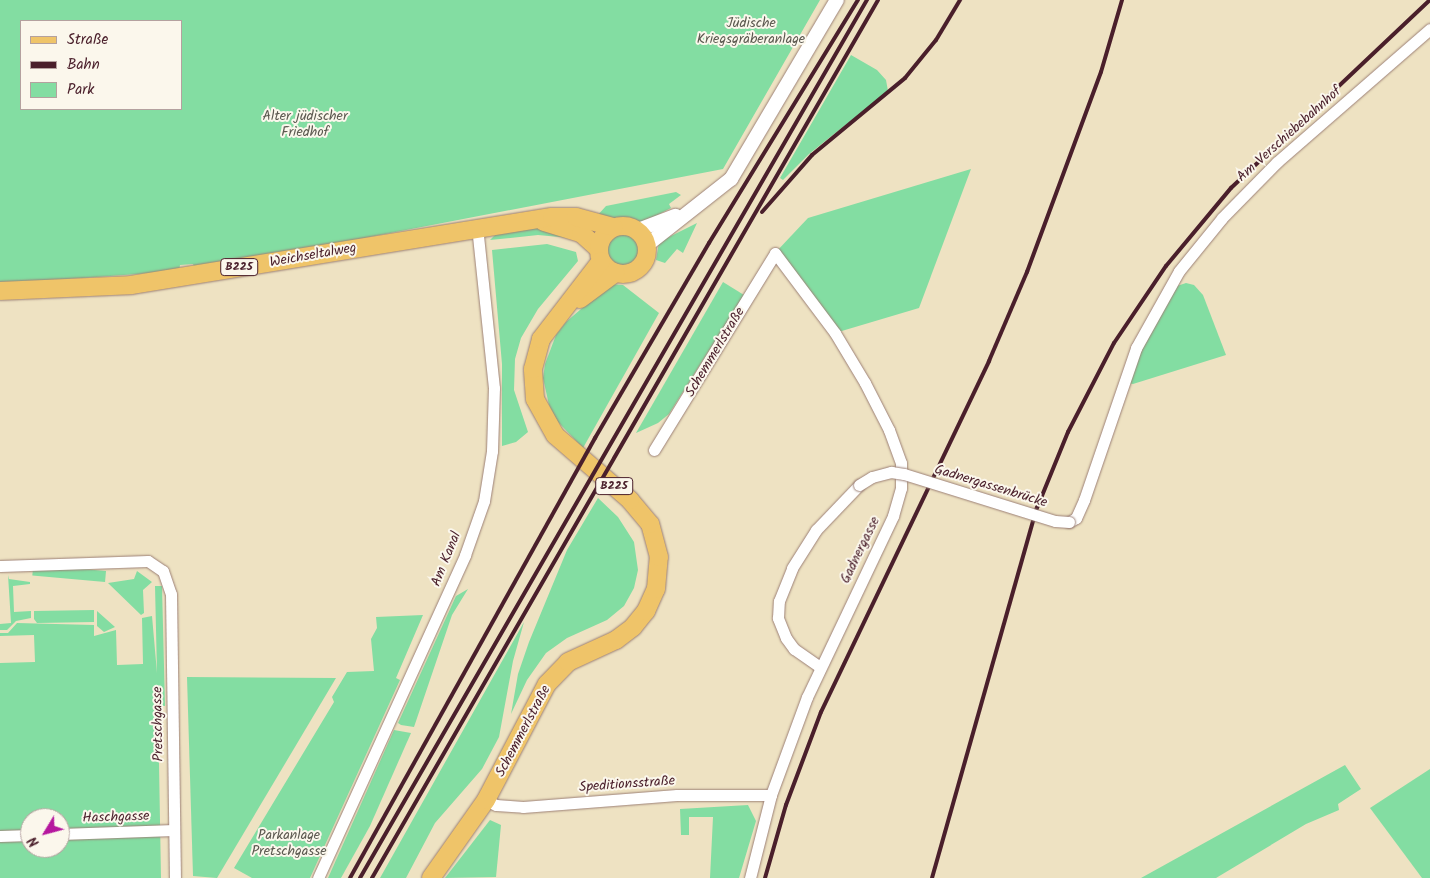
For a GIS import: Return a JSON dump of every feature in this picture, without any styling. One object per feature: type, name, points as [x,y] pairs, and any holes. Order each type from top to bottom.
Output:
[{"type":"main road","name":"Weichseltalweg","points":[[0,291],[131,286],[477,227],[536,220],[576,217],[614,228],[622,226],[642,238]]},
{"type":"main road","name":"Weichseltalweg","points":[[536,220],[581,233],[615,273]]},
{"type":"main road","name":"B225","points":[[560,314],[600,255],[603,236],[614,228]]},
{"type":"main road","name":"B225","points":[[560,314],[615,273],[628,274],[640,267],[646,256],[642,238]]},
{"type":"main road","name":"Schemmerlstraße","points":[[431,878],[486,800],[547,684],[568,662],[616,640],[633,627],[651,601],[659,573],[656,539],[640,509],[555,435],[538,407],[533,384],[536,353],[549,327],[560,314]]},
{"type":"street","points":[[642,238],[722,188],[736,173],[835,1]]},
{"type":"street","name":"Am Verschiebebahnhof","points":[[1179,272],[1222,218],[1277,162],[1430,29]]},
{"type":"street","name":"Am Kanal","points":[[318,878],[465,555],[484,501],[492,450],[494,388],[477,227]]},
{"type":"street","name":"Schemmerlstraße","points":[[654,450],[775,253]]},
{"type":"street","name":"Gadnergasse","points":[[750,878],[771,795],[820,667],[893,516],[901,488],[901,463],[889,430],[865,383],[835,333],[775,253]]},
{"type":"street","name":"Gadnergassenbrücke","points":[[820,667],[794,649],[786,638],[778,618],[780,595],[792,568],[816,530],[858,485],[872,476],[891,472],[904,474],[1055,522],[1069,522],[1076,518],[1084,500],[1136,348],[1179,272]]},
{"type":"street","name":"Pretschgasse","points":[[0,566],[136,561],[155,564],[163,571],[171,594],[175,878]]},
{"type":"street","name":"Speditionsstraße","points":[[486,800],[496,805],[514,807],[677,795],[771,795]]},
{"type":"street","name":"Haschgasse","points":[[70,834],[174,830]]},
{"type":"street","points":[[0,836],[20,835]]},
{"type":"green space","name":"Alter jüdischer Friedhof","points":[[0,0],[820,0],[723,169],[245,261],[195,269],[193,264],[180,265],[179,271],[0,284]]},
{"type":"green space","points":[[851,55],[877,70],[886,80],[888,91],[809,154],[783,180],[780,178]]},
{"type":"green space","points":[[971,169],[919,308],[835,333],[775,253],[808,218]]},
{"type":"green space","points":[[676,192],[681,195],[669,204],[671,208],[642,223],[596,217],[606,206]]},
{"type":"green space","points":[[697,223],[683,253],[677,249],[665,263],[656,260],[659,242]]},
{"type":"green space","points":[[545,228],[570,238],[538,235],[490,240],[498,232]]},
{"type":"green space","points":[[624,231],[637,237],[643,250],[637,263],[624,269],[611,263],[605,250],[611,237]]},
{"type":"green space","points":[[547,244],[576,252],[578,261],[538,309],[521,338],[515,359],[514,390],[528,432],[516,442],[502,446],[502,364],[492,250]]},
{"type":"green space","points":[[723,282],[744,295],[669,414],[658,423],[636,433]]},
{"type":"green space","points":[[1186,283],[1194,285],[1203,295],[1226,355],[1133,384],[1126,383],[1136,357],[1177,286]]},
{"type":"green space","points":[[610,284],[623,285],[659,313],[583,448],[557,421],[549,405],[543,378],[545,364],[556,335],[566,322]]},
{"type":"green space","points":[[598,498],[618,517],[634,542],[638,570],[634,588],[624,606],[607,620],[567,638],[546,653],[527,680],[511,714],[518,674],[529,642],[567,550]]},
{"type":"green space","points":[[33,565],[106,571],[105,582],[32,576]]},
{"type":"green space","points":[[137,571],[152,582],[143,590],[144,613],[141,615],[108,583],[134,579]]},
{"type":"green space","points":[[8,575],[9,579],[30,582],[30,584],[13,586],[14,612],[31,611],[31,618],[16,621],[7,630],[0,630],[0,624],[11,623]]},
{"type":"green space","points":[[155,586],[162,586],[165,706],[158,706],[161,878],[0,878],[0,663],[35,662],[34,635],[0,636],[0,633],[8,633],[17,623],[94,625],[94,636],[116,630],[117,665],[143,664],[142,618],[152,616],[157,673]]},
{"type":"green space","points":[[468,589],[452,615],[414,727],[401,725],[398,723],[456,596]]},
{"type":"green space","points":[[94,610],[94,622],[37,623],[34,619],[34,611]]},
{"type":"green space","points":[[97,611],[115,627],[104,632],[97,626]]},
{"type":"green space","name":"Parkanlage Pretschgasse","points":[[423,615],[396,678],[400,680],[310,878],[252,878],[234,868],[334,702],[332,697],[347,672],[374,671],[371,639],[377,628],[376,617]]},
{"type":"green space","points":[[524,622],[513,661],[499,737],[482,769],[435,823],[406,878],[380,878]]},
{"type":"green space","points":[[187,677],[336,678],[217,878],[193,876]]},
{"type":"green space","points":[[394,730],[411,733],[370,826],[341,878],[328,878]]},
{"type":"green space","points":[[1345,765],[1361,789],[1338,804],[1339,810],[1306,824],[1216,878],[1141,878]]},
{"type":"green space","points":[[1430,769],[1430,878],[1422,878],[1370,808]]},
{"type":"green space","points":[[748,805],[756,821],[739,878],[710,878],[713,817],[689,817],[689,835],[681,835],[680,809]]},
{"type":"green space","points":[[490,820],[501,825],[496,877],[445,878]]},
{"type":"railway","points":[[350,878],[595,438],[709,243],[858,0]]},
{"type":"railway","points":[[360,878],[867,0]]},
{"type":"railway","points":[[372,878],[878,0]]},
{"type":"railway","points":[[762,212],[812,155],[905,78],[936,40],[960,0]]},
{"type":"railway","points":[[765,878],[786,805],[821,712],[989,361],[1027,272],[1101,72],[1122,0]]},
{"type":"railway","points":[[932,878],[1037,508],[1068,432],[1114,343],[1166,266],[1231,188],[1430,0]]},
{"type":"park label","name":"Jüdische Kriegsgräberanlage","points":[[751,32]]}]
